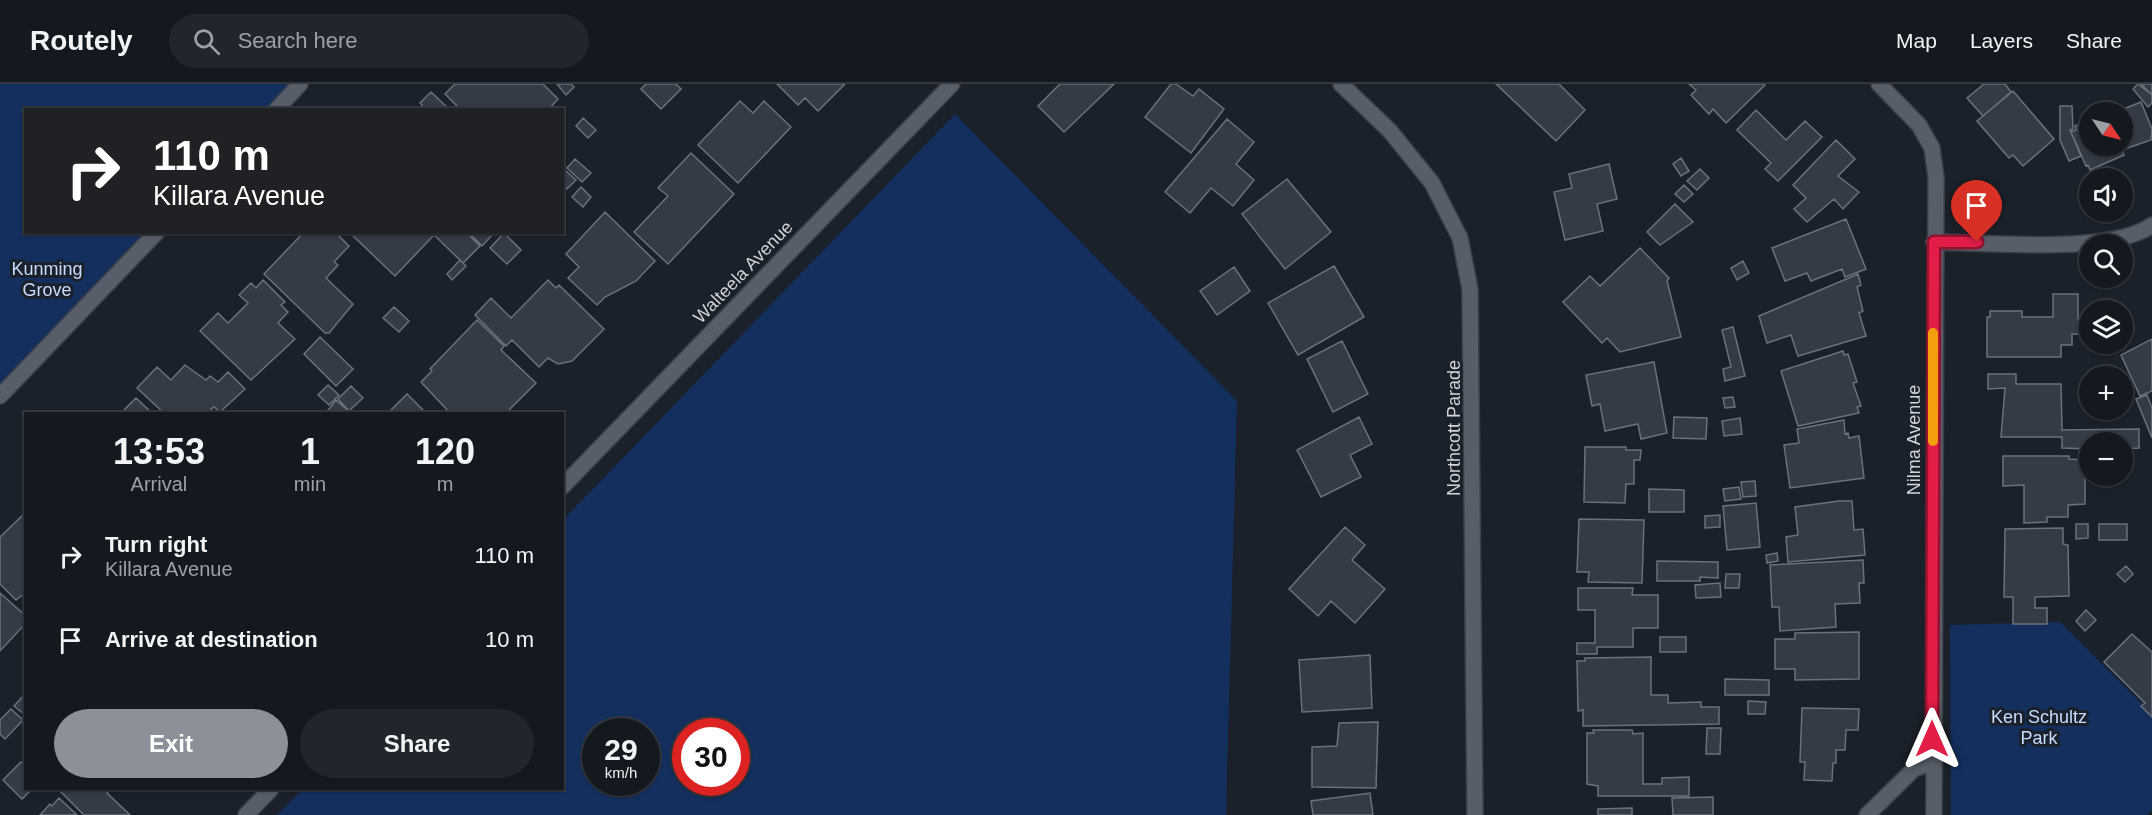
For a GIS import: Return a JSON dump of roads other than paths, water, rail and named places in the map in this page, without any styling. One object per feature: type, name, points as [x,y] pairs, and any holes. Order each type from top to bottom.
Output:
[{"type":"street","points":[[278,108],[300,84]]},
{"type":"street","name":"Walteela Avenue","points":[[564,485],[952,84]]},
{"type":"street","name":"Northcott Parade","points":[[1341,84],[1390,131],[1431,183],[1460,238],[1470,289],[1475,815]]},
{"type":"street","name":"Nilma Avenue","points":[[1879,84],[1919,125],[1932,148],[1936,177],[1932,763],[1934,815]]},
{"type":"street","points":[[1934,242],[2087,244],[2116,241],[2143,232],[2152,225]]},
{"type":"street","points":[[0,396],[155,234]]},
{"type":"street","points":[[1867,815],[1914,769],[1932,763]]},
{"type":"street","points":[[246,815],[270,790]]},
{"type":"park label","name":"Kunming Grove","points":[[47,279]]},
{"type":"park label","name":"Ken Schultz Park","points":[[2039,727]]}]
